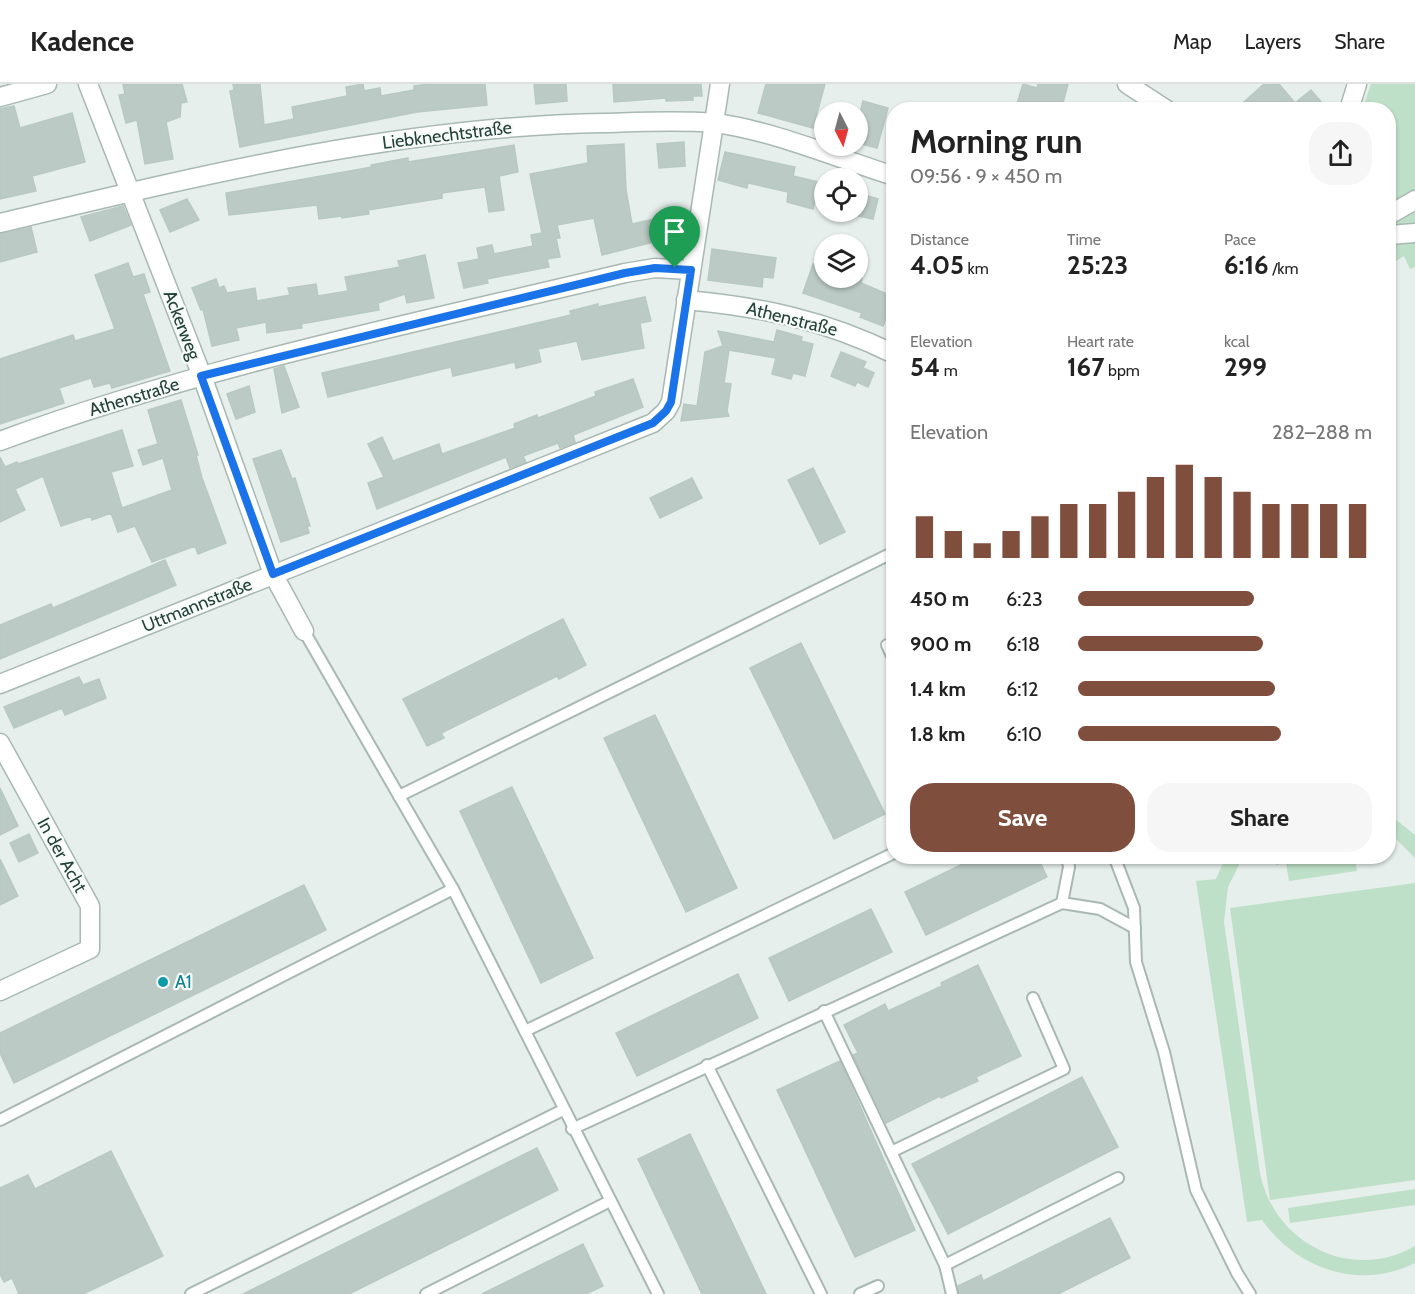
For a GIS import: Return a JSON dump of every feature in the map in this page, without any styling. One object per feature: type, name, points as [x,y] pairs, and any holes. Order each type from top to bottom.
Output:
[{"type":"street","points":[[0,97],[47,84]]},
{"type":"street","name":"Ackerweg","points":[[88,84],[201,376],[273,574],[304,631]]},
{"type":"street","points":[[686,300],[720,84]]},
{"type":"street","points":[[1127,84],[1155,102]]},
{"type":"street","points":[[1351,102],[1357,84]]},
{"type":"street","name":"Liebknechtstraße","points":[[0,223],[131,192],[367,146],[457,131],[579,123],[715,123],[780,140],[886,173]]},
{"type":"street","points":[[1396,212],[1415,200]]},
{"type":"street","points":[[1396,215],[1415,214]]},
{"type":"street","points":[[1396,234],[1415,233]]},
{"type":"street","name":"Athenstraße","points":[[0,441],[201,376],[625,273],[655,268],[691,270]]},
{"type":"street","name":"Athenstraße","points":[[686,300],[763,308],[797,316],[831,326],[886,350]]},
{"type":"street","name":"Uttmannstraße","points":[[0,684],[653,423],[661,417],[671,402],[686,300]]},
{"type":"street","name":"In der Acht","points":[[0,743],[90,906],[90,949],[0,991]]},
{"type":"lane","points":[[399,796],[886,556]]},
{"type":"lane","points":[[304,631],[453,889],[572,1129],[658,1294]]},
{"type":"lane","points":[[525,1031],[886,857]]},
{"type":"lane","points":[[1062,903],[1068,864]]},
{"type":"lane","points":[[1117,864],[1134,908],[1136,962],[1164,1052],[1197,1190],[1237,1273],[1250,1294]]},
{"type":"lane","points":[[0,1120],[453,889]]},
{"type":"lane","points":[[572,1129],[1062,903],[1100,909],[1135,927]]},
{"type":"lane","points":[[891,1152],[1064,1069],[1033,999]]},
{"type":"lane","points":[[824,1011],[945,1265],[952,1294]]},
{"type":"lane","points":[[707,1065],[821,1294]]},
{"type":"lane","points":[[191,1294],[563,1110]]},
{"type":"lane","points":[[945,1265],[1118,1178]]},
{"type":"lane","points":[[426,1294],[610,1201]]},
{"type":"lane","points":[[860,1294],[878,1286]]},
{"type":"green space","points":[[1371,84],[1415,84],[1415,267],[1410,269],[1404,256],[1396,261],[1396,102],[1365,102]]},
{"type":"green space","points":[[1396,820],[1415,835],[1415,858],[1396,839]]},
{"type":"green space","points":[[1223,864],[1240,864],[1228,887],[1224,922],[1260,1173],[1268,1198],[1281,1219],[1298,1237],[1319,1250],[1342,1258],[1366,1260],[1391,1256],[1415,1246],[1415,1263],[1394,1271],[1372,1275],[1351,1275],[1311,1263],[1276,1237],[1262,1220],[1247,1222],[1196,881],[1216,879]]},
{"type":"green space","points":[[1286,864],[1356,864],[1357,871],[1289,881]]},
{"type":"green space","points":[[1415,883],[1415,1180],[1270,1200],[1230,908]]},
{"type":"green space","points":[[1415,1189],[1415,1205],[1290,1223],[1288,1208]]},
{"type":"building","points":[[123,84],[182,84],[187,102],[181,103],[180,117],[166,122],[173,159],[145,164],[137,120],[126,123],[119,95],[125,94]]},
{"type":"building","points":[[233,84],[260,84],[264,125],[294,119],[292,107],[347,96],[346,87],[363,84],[364,91],[380,88],[381,96],[414,90],[414,86],[429,84],[485,84],[487,105],[417,112],[240,147],[230,91],[234,90]]},
{"type":"building","points":[[534,84],[566,84],[567,101],[536,104]]},
{"type":"building","points":[[613,84],[701,84],[702,96],[693,96],[693,100],[666,101],[666,98],[614,102]]},
{"type":"building","points":[[766,84],[825,84],[820,102],[814,102],[813,128],[758,113]]},
{"type":"building","points":[[1023,84],[1037,88],[1038,84],[1068,84],[1063,102],[1017,102]]},
{"type":"building","points":[[1264,84],[1279,84],[1294,102],[1244,102]]},
{"type":"building","points":[[1311,90],[1321,102],[1296,102]]},
{"type":"building","points":[[868,102],[886,107],[877,148],[868,146]]},
{"type":"building","points":[[14,106],[20,128],[72,113],[85,162],[32,176],[36,191],[0,199],[0,109]]},
{"type":"building","points":[[684,142],[685,166],[659,168],[657,144]]},
{"type":"building","points":[[624,144],[626,190],[632,224],[672,215],[677,236],[602,255],[594,218],[557,225],[560,238],[556,238],[560,257],[547,259],[549,267],[487,279],[488,283],[464,288],[458,263],[479,259],[477,248],[492,245],[494,254],[533,246],[531,235],[542,233],[530,174],[588,163],[587,146]]},
{"type":"building","points":[[514,145],[518,172],[499,176],[504,210],[489,212],[485,187],[442,193],[442,198],[368,210],[369,214],[342,218],[341,216],[319,219],[317,205],[229,215],[226,193],[372,167],[371,165],[408,158],[408,162]]},
{"type":"building","points":[[725,152],[795,167],[793,176],[814,181],[813,209],[787,202],[788,192],[748,183],[747,188],[718,180]]},
{"type":"building","points":[[868,196],[878,199],[873,219],[868,218]]},
{"type":"building","points":[[187,199],[199,220],[170,232],[160,210]]},
{"type":"building","points":[[123,206],[131,225],[90,241],[81,217]]},
{"type":"building","points":[[31,227],[37,252],[0,262],[0,234]]},
{"type":"building","points":[[712,249],[776,258],[773,278],[763,277],[762,287],[708,280]]},
{"type":"building","points":[[425,255],[434,298],[407,303],[405,294],[378,303],[379,310],[301,324],[302,328],[267,333],[266,322],[236,328],[239,340],[212,346],[203,309],[201,310],[192,288],[216,279],[219,288],[224,286],[227,293],[255,288],[257,301],[290,295],[288,288],[316,284],[318,296],[348,291],[345,277],[400,267],[398,261]]},
{"type":"building","points":[[128,263],[133,277],[144,274],[150,292],[143,294],[170,371],[112,388],[110,383],[94,387],[91,378],[59,388],[64,403],[0,424],[0,359],[73,335],[75,341],[115,329],[95,275]]},
{"type":"building","points":[[813,264],[814,288],[868,288],[868,286],[886,294],[886,318],[883,326],[860,317],[862,313],[803,293]]},
{"type":"building","points":[[645,297],[651,321],[640,323],[644,348],[582,360],[577,341],[538,349],[541,362],[516,368],[515,362],[453,376],[451,367],[328,397],[322,373],[571,315],[570,311],[598,304],[598,307]]},
{"type":"building","points":[[777,330],[802,337],[801,341],[813,344],[805,376],[793,373],[791,379],[772,374],[776,358],[729,350],[724,383],[731,384],[727,411],[729,416],[681,421],[684,404],[697,406],[705,352],[723,346],[718,331],[774,342]]},
{"type":"building","points":[[841,352],[866,362],[863,368],[874,373],[868,387],[857,382],[855,386],[831,376]]},
{"type":"building","points":[[284,366],[299,407],[282,413],[274,369]]},
{"type":"building","points":[[633,379],[643,407],[573,435],[575,442],[560,448],[558,443],[523,456],[526,462],[510,468],[506,457],[377,509],[368,483],[384,477],[368,444],[382,437],[393,461],[439,444],[442,454],[515,428],[514,424],[537,415],[538,418],[596,396],[595,392]]},
{"type":"building","points":[[249,386],[255,412],[236,419],[227,394]]},
{"type":"building","points":[[181,400],[198,455],[196,455],[202,478],[226,543],[198,554],[195,546],[152,562],[135,526],[118,532],[111,513],[92,520],[91,516],[61,526],[43,476],[15,489],[25,510],[0,522],[0,457],[5,467],[122,430],[133,466],[111,472],[122,508],[172,490],[163,458],[143,465],[138,450],[158,444],[148,410]]},
{"type":"building","points":[[281,450],[292,479],[295,478],[310,526],[307,526],[309,533],[281,542],[253,459]]},
{"type":"building","points":[[813,468],[845,532],[820,544],[788,480]]},
{"type":"building","points":[[692,478],[702,498],[660,518],[650,498]]},
{"type":"building","points":[[165,560],[176,585],[0,659],[0,625],[51,604],[53,608]]},
{"type":"building","points":[[563,619],[586,665],[559,679],[557,676],[441,733],[444,738],[427,746],[403,699]]},
{"type":"building","points":[[801,643],[885,814],[834,839],[750,668]]},
{"type":"building","points":[[79,677],[83,685],[99,679],[106,698],[65,715],[62,708],[14,728],[4,707]]},
{"type":"building","points":[[655,715],[737,888],[686,912],[604,738]]},
{"type":"building","points":[[512,787],[593,958],[541,983],[460,811]]},
{"type":"building","points":[[0,788],[18,826],[0,835]]},
{"type":"building","points":[[29,834],[38,853],[19,862],[10,843]]},
{"type":"building","points":[[0,859],[18,896],[0,905]]},
{"type":"building","points":[[963,864],[1041,864],[1047,877],[926,935],[905,892]]},
{"type":"building","name":"A1","points":[[304,885],[326,930],[14,1083],[0,1053],[0,1033]]},
{"type":"building","points":[[871,909],[892,952],[789,1001],[769,958]]},
{"type":"building","points":[[978,965],[1021,1056],[976,1077],[978,1081],[941,1098],[940,1096],[886,1123],[853,1055],[858,1053],[844,1025],[885,1004],[888,1011],[942,986],[941,983]]},
{"type":"building","points":[[738,974],[758,1018],[637,1076],[616,1033]]},
{"type":"building","points":[[840,1061],[915,1230],[855,1257],[777,1090]]},
{"type":"building","points":[[1082,1077],[1118,1147],[948,1234],[912,1164]]},
{"type":"building","points":[[690,1134],[766,1294],[702,1294],[638,1159]]},
{"type":"building","points":[[537,1148],[558,1190],[349,1294],[243,1294]]},
{"type":"building","points":[[111,1151],[163,1256],[83,1294],[19,1294],[12,1278],[4,1282],[0,1274],[0,1188],[28,1175],[35,1189]]},
{"type":"building","points":[[1110,1218],[1130,1258],[1058,1294],[959,1294],[958,1286],[981,1275],[983,1281]]},
{"type":"building","points":[[583,1244],[603,1286],[586,1294],[482,1294]]},
{"type":"place","name":"A1","points":[[163,982]]},
{"type":"route","points":[[655,268],[675,268],[691,270],[671,402],[661,417],[653,423],[273,574],[201,376],[625,273],[655,268]]}]
